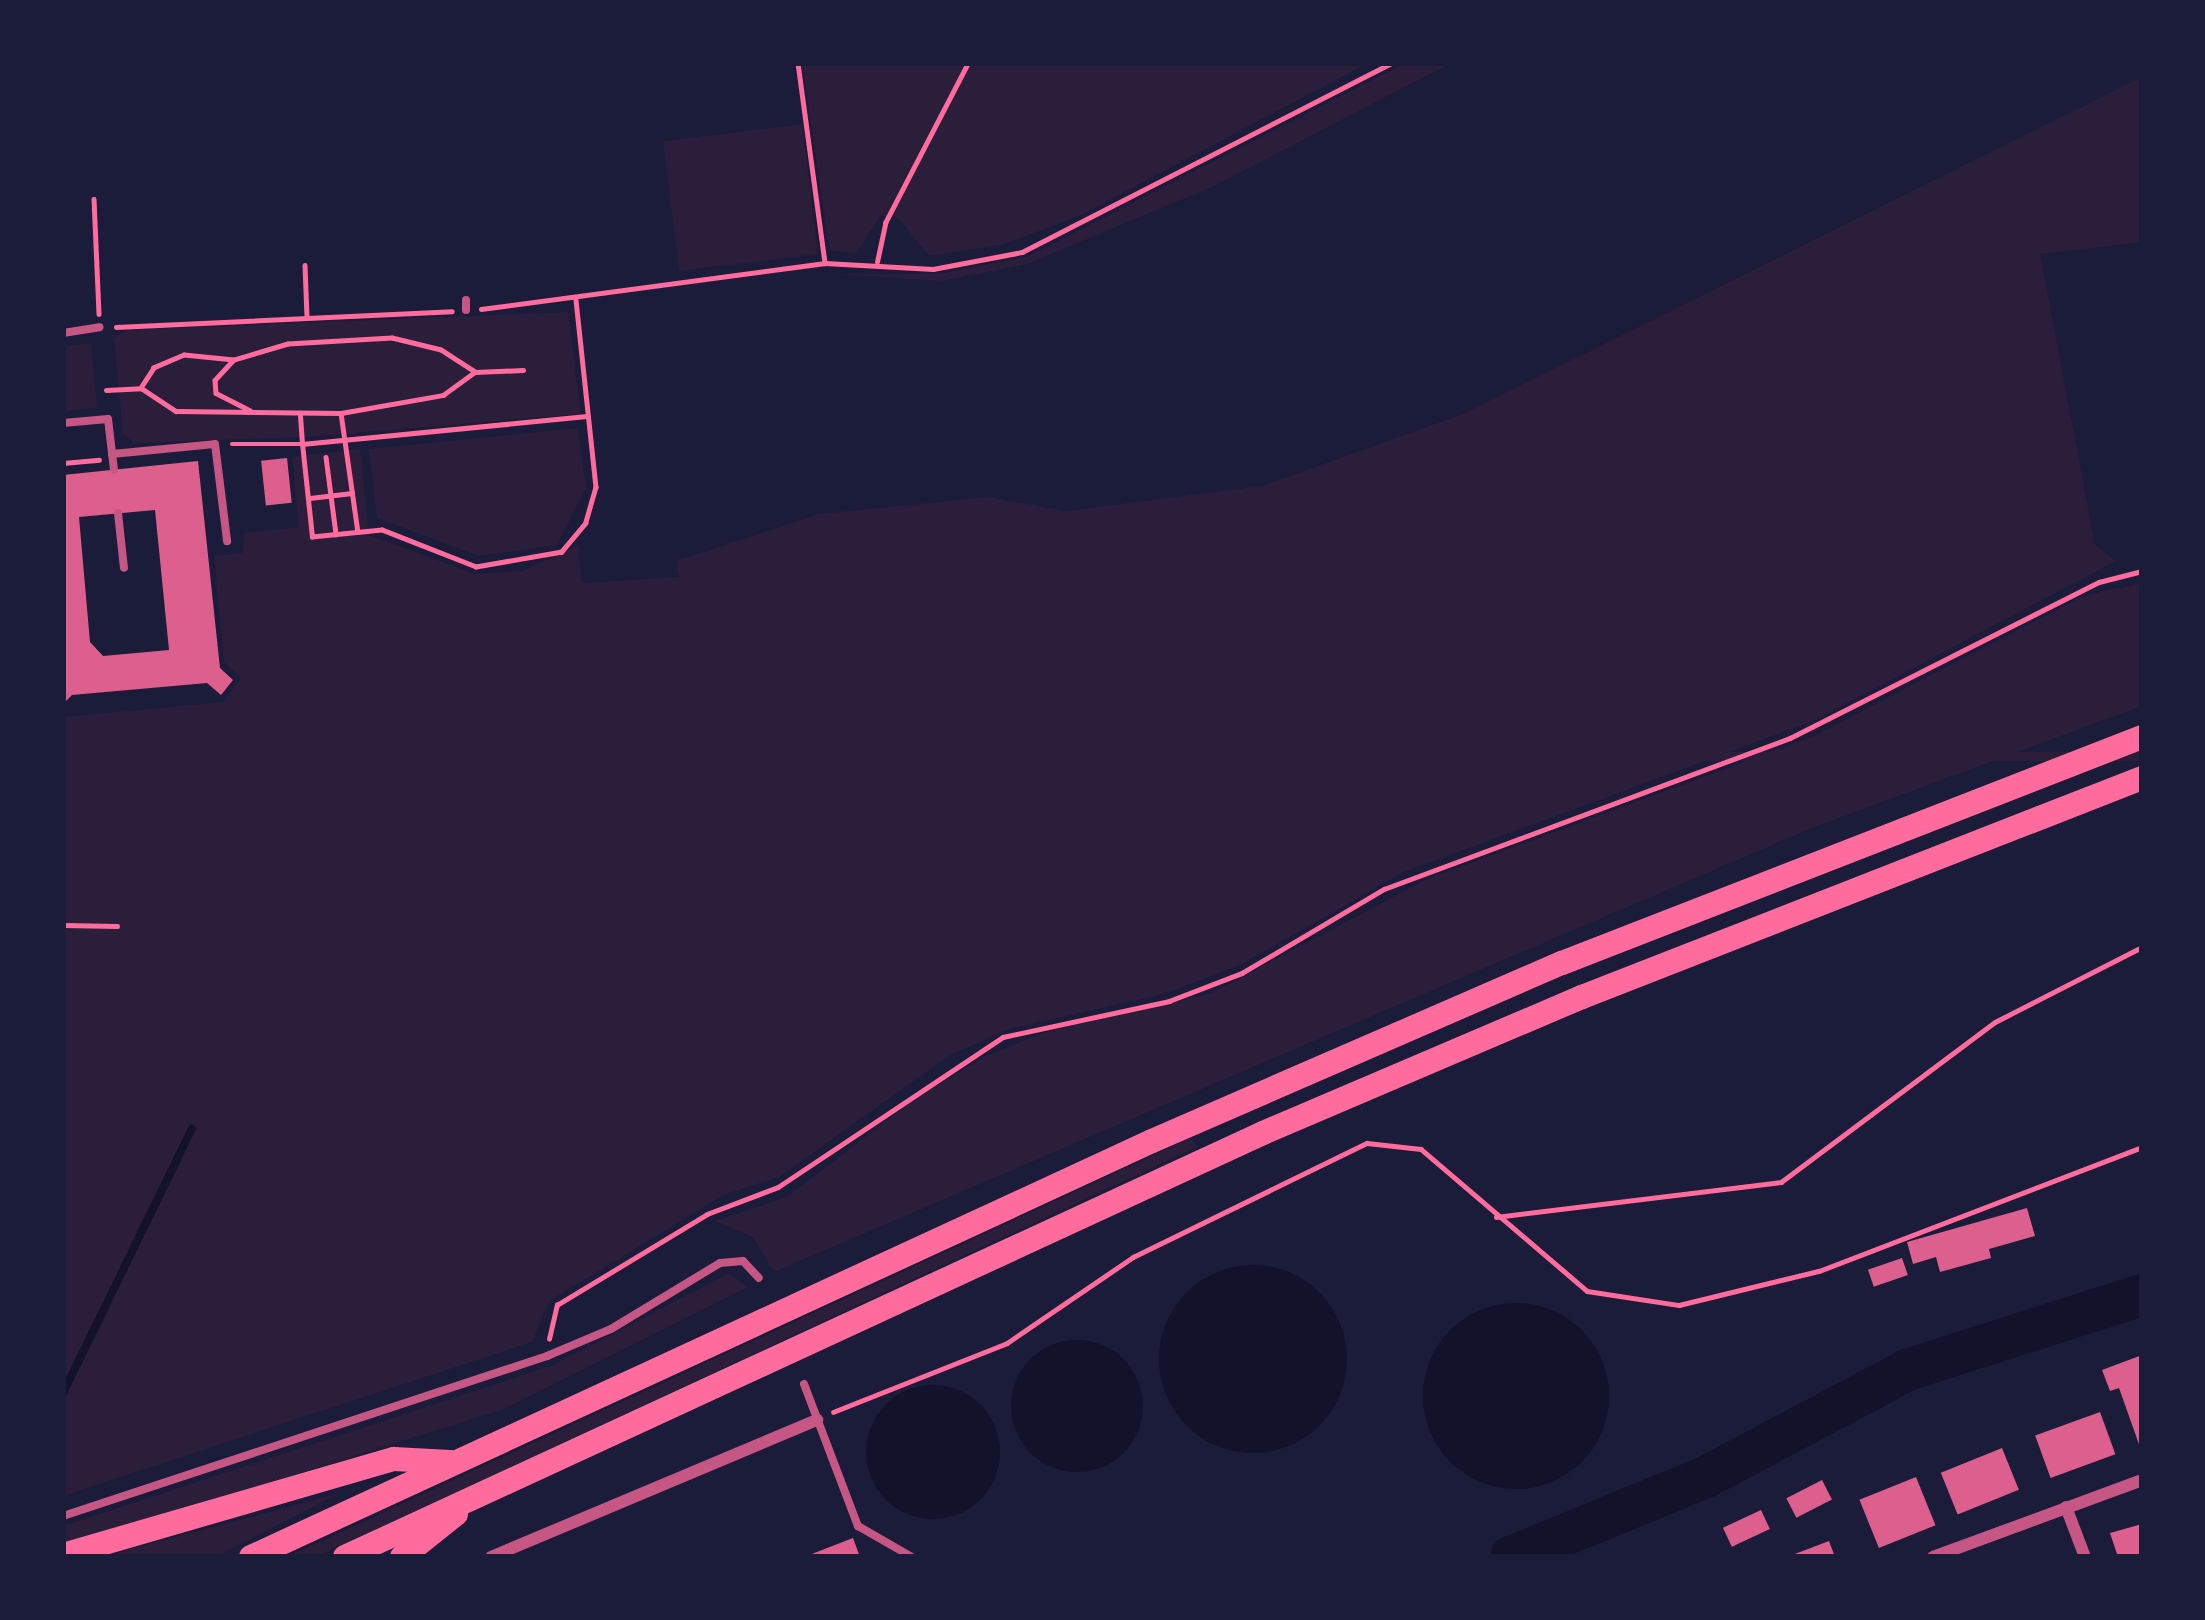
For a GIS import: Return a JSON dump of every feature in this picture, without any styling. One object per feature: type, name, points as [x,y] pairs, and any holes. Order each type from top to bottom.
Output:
[{"type":"highway","points":[[251,1557],[1109,1161],[1562,963],[2142,737]]},
{"type":"highway","points":[[344,1557],[1263,1132],[1582,997],[2142,778]]},
{"type":"highway","points":[[63,1555],[394,1459],[458,1462]]},
{"type":"highway","points":[[402,1557],[476,1496]]},
{"type":"street","points":[[490,1557],[817,1420]]},
{"type":"street","points":[[1933,1557],[2142,1480]]},
{"type":"street","points":[[2066,1507],[2085,1557]]},
{"type":"lane","points":[[63,332],[100,327]]},
{"type":"lane","points":[[63,423],[108,418],[114,470]]},
{"type":"lane","points":[[112,456],[214,444],[227,541]]},
{"type":"lane","points":[[118,513],[124,568]]},
{"type":"lane","points":[[63,1516],[547,1356],[611,1329],[720,1263],[743,1262],[759,1278]]},
{"type":"lane","points":[[803,1384],[859,1526],[912,1557]]},
{"type":"path","points":[[798,63],[825,263]]},
{"type":"path","points":[[877,262],[885,223],[968,63]]},
{"type":"path","points":[[94,199],[100,327],[576,300],[825,263],[877,262],[933,269],[1022,252],[1390,63]]},
{"type":"path","points":[[305,265],[307,318]]},
{"type":"path","points":[[300,414],[312,537],[382,530],[476,567],[562,552],[586,523],[596,487],[576,300]]},
{"type":"path","points":[[141,388],[154,368],[184,355],[234,360],[288,344],[392,338],[441,350],[475,373]]},
{"type":"path","points":[[234,360],[215,380],[216,393],[255,412]]},
{"type":"path","points":[[106,391],[141,388],[176,411],[341,413],[442,395],[475,373],[523,370]]},
{"type":"path","points":[[341,413],[358,532]]},
{"type":"path","points":[[214,444],[345,441],[587,416]]},
{"type":"path","points":[[63,464],[112,456]]},
{"type":"path","points":[[326,457],[336,534]]},
{"type":"path","points":[[308,498],[352,493]]},
{"type":"path","points":[[547,1356],[556,1305],[707,1214],[778,1187],[1003,1037],[1169,1001],[1243,973],[1384,890],[1790,738],[2099,582],[2142,571]]},
{"type":"path","points":[[63,925],[117,926]]},
{"type":"path","points":[[1496,1217],[1713,1194],[1781,1182],[1995,1022],[2142,947]]},
{"type":"path","points":[[817,1420],[890,1383],[1007,1343],[1133,1257],[1367,1143],[1421,1149],[1587,1291],[1679,1305],[1819,1271],[2142,1147]]},
{"type":"shaded area","points":[[802,63],[1368,63],[1079,216],[1005,244],[929,256],[897,217],[880,216],[857,253],[830,251]]},
{"type":"shaded area","points":[[1405,63],[1451,63],[1214,186],[1027,264],[941,281],[837,274],[939,274],[1029,256]]},
{"type":"shaded area","points":[[2142,77],[2142,242],[2040,254],[2095,545],[2116,561],[1813,721],[1404,872],[1240,965],[1168,993],[1009,1029],[950,1055],[779,1177],[726,1194],[549,1301],[532,1342],[63,1496],[63,717],[223,702],[241,678],[224,662],[214,556],[243,553],[244,533],[299,527],[292,457],[360,449],[369,535],[475,574],[523,571],[578,545],[582,583],[679,577],[676,561],[819,514],[988,497],[1065,511],[1262,486],[1463,414]]},
{"type":"shaded area","points":[[802,124],[818,254],[679,271],[663,141]]},
{"type":"shaded area","points":[[568,312],[581,414],[306,437],[134,443],[123,434],[114,338],[126,330]]},
{"type":"shaded area","points":[[91,343],[97,408],[63,411],[63,346]]},
{"type":"shaded area","points":[[578,428],[586,488],[557,545],[479,556],[377,518],[369,449]]},
{"type":"shaded area","points":[[2142,583],[2142,706],[1812,828],[774,1272],[753,1237],[715,1221],[787,1197],[916,1098],[986,1056],[1046,1032],[1212,993],[1427,879],[1812,737],[2083,596]]},
{"type":"shaded area","points":[[1634,752],[2142,752],[2142,761],[1634,761]]},
{"type":"shaded area","points":[[1191,1138],[1197,1147],[453,1494],[316,1557],[287,1557]]},
{"type":"shaded area","points":[[1253,1265],[1289,1272],[1319,1293],[1340,1323],[1347,1359],[1340,1395],[1319,1425],[1289,1446],[1253,1453],[1217,1446],[1187,1425],[1166,1395],[1159,1359],[1166,1323],[1187,1293],[1217,1272]]},
{"type":"shaded area","points":[[729,1273],[748,1287],[502,1410],[63,1547],[63,1526],[553,1365]]},
{"type":"shaded area","points":[[1516,1303],[1552,1310],[1582,1330],[1602,1360],[1609,1396],[1602,1432],[1582,1462],[1552,1482],[1516,1489],[1480,1482],[1450,1462],[1430,1432],[1423,1396],[1430,1360],[1450,1330],[1480,1310]]},
{"type":"shaded area","points":[[1077,1340],[1102,1345],[1123,1360],[1138,1381],[1143,1406],[1138,1431],[1123,1452],[1102,1467],[1077,1472],[1052,1467],[1031,1452],[1016,1431],[1011,1406],[1016,1381],[1031,1360],[1052,1345]]},
{"type":"shaded area","points":[[933,1385],[959,1390],[981,1404],[995,1426],[1000,1452],[995,1478],[981,1500],[959,1514],[933,1519],[907,1514],[885,1500],[871,1478],[866,1452],[871,1426],[885,1404],[907,1390]]},
{"type":"shaded area","points":[[340,1493],[216,1557],[107,1557],[131,1549]]},
{"type":"building","points":[[287,458],[292,503],[266,505],[261,461]]},
{"type":"building","points":[[198,461],[220,668],[233,680],[221,695],[207,683],[72,695],[63,704],[63,475]],"holes":[[[155,510],[169,650],[103,656],[90,642],[79,517]]]},
{"type":"building","points":[[2027,1208],[2035,1236],[1989,1249],[1991,1258],[1940,1272],[1936,1257],[1913,1264],[1907,1242]]},
{"type":"building","points":[[1902,1258],[1908,1275],[1874,1287],[1868,1270]]},
{"type":"building","points":[[2142,1355],[2141,1450],[2119,1388],[2110,1391],[2102,1370]]},
{"type":"building","points":[[2100,1412],[2115,1454],[2051,1478],[2035,1436]]},
{"type":"building","points":[[2002,1448],[2019,1490],[1958,1514],[1941,1473]]},
{"type":"building","points":[[1916,1477],[1935,1525],[1879,1548],[1859,1500]]},
{"type":"building","points":[[1822,1480],[1832,1500],[1796,1518],[1786,1498]]},
{"type":"building","points":[[1761,1510],[1770,1529],[1732,1547],[1723,1528]]},
{"type":"building","points":[[2142,1524],[2142,1557],[2118,1557],[2110,1533]]},
{"type":"building","points":[[853,1538],[860,1557],[804,1557]]},
{"type":"building","points":[[1829,1541],[1835,1557],[1787,1557]]},
{"type":"waterway","points":[[63,1393],[192,1129]]},
{"type":"waterway","points":[[1511,1557],[1706,1477],[1907,1370],[2142,1295]]}]
